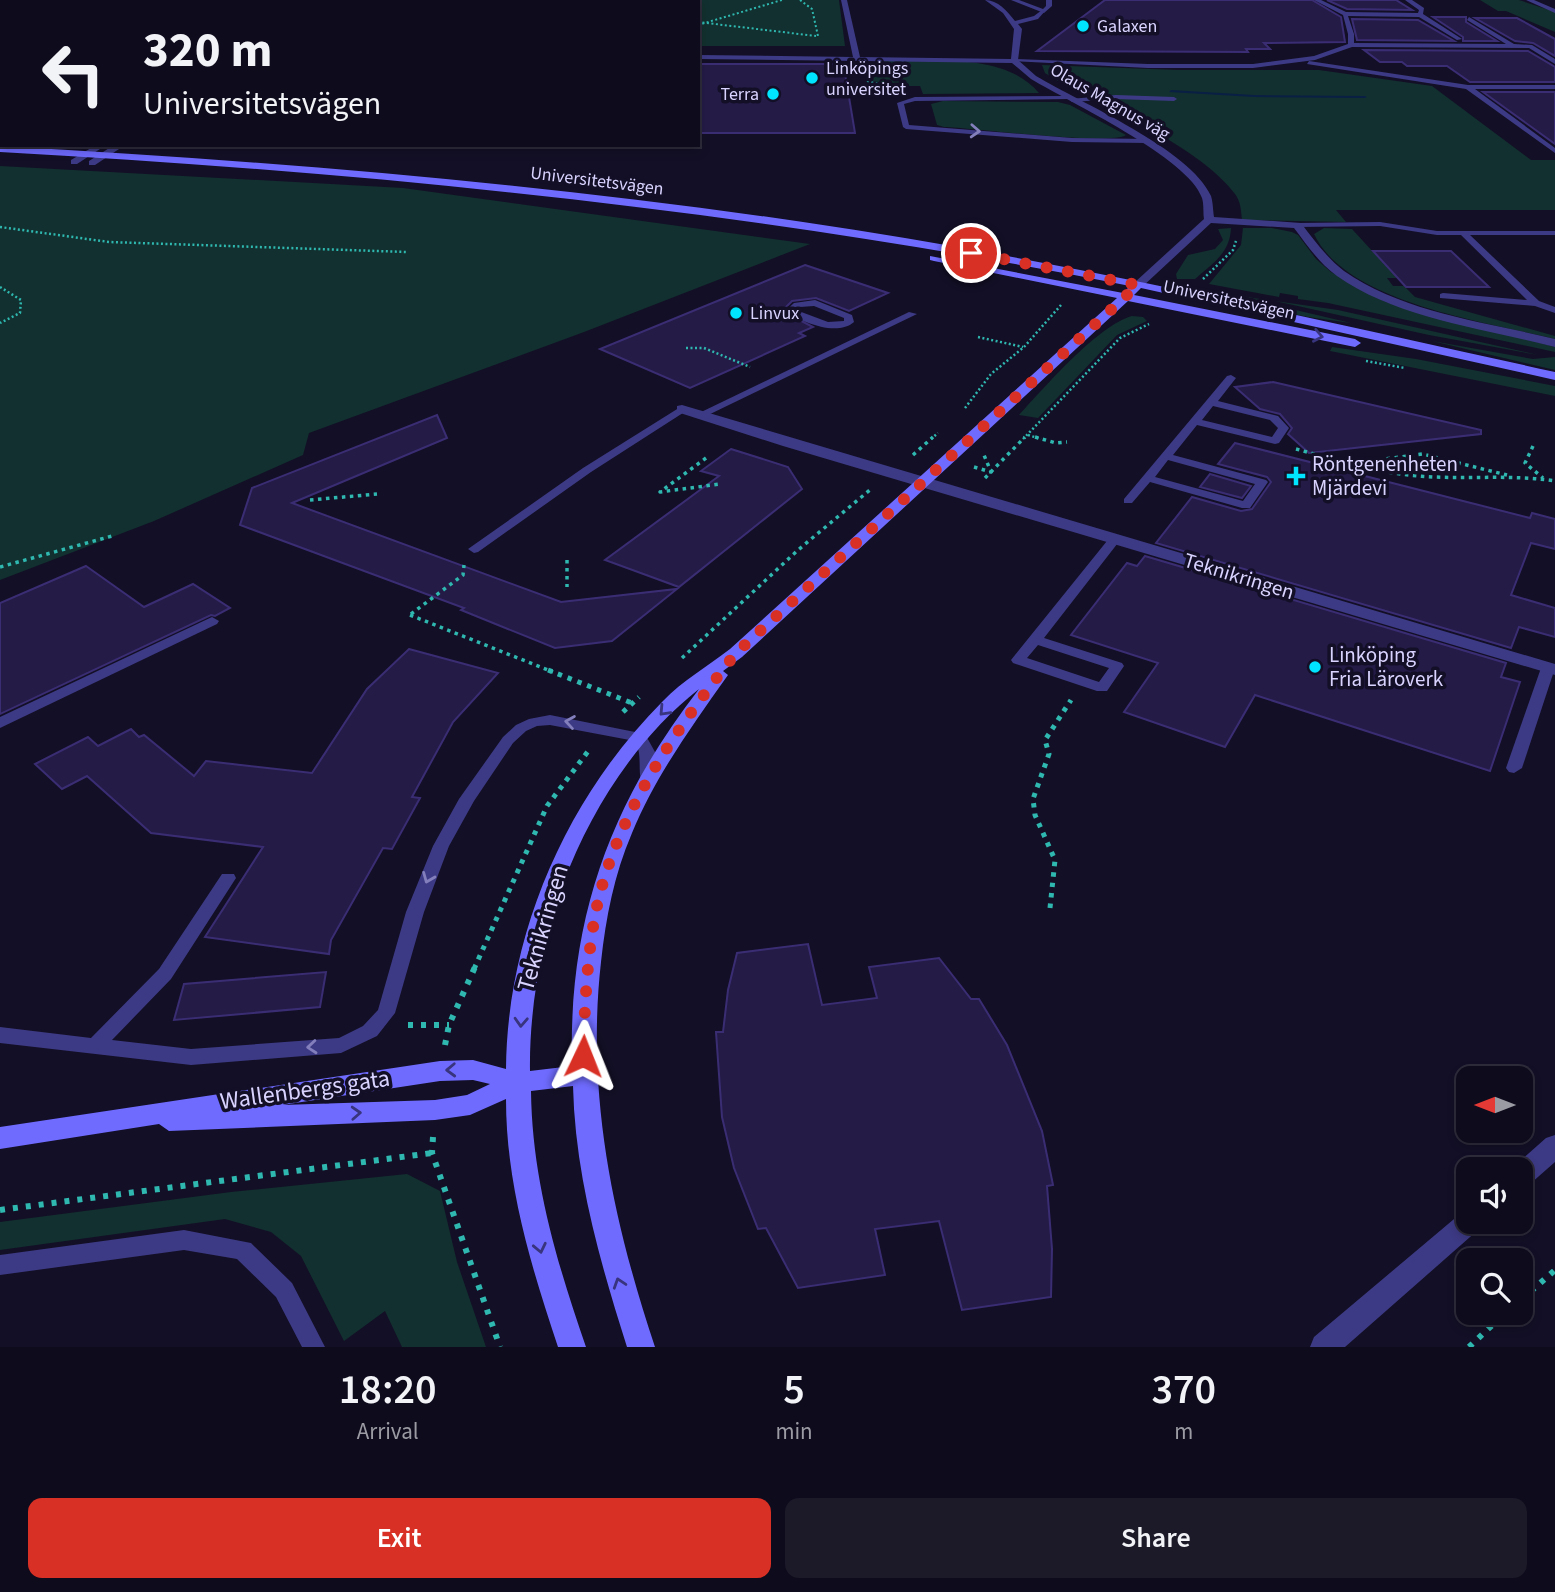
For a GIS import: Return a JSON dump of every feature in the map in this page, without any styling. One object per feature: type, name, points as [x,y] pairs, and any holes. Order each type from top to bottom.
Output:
[{"type":"main road","name":"Universitetsvägen","points":[[0,149],[90,158],[458,182]]},
{"type":"main road","name":"Universitetsvägen","points":[[0,158],[74,162],[90,158],[104,150],[458,182],[731,216],[919,243],[1138,285],[1555,378]]},
{"type":"main road","name":"Universitetsvägen","points":[[731,216],[1126,297],[1555,378]]},
{"type":"main road","points":[[1126,297],[1138,285]]},
{"type":"main road","name":"Teknikringen","points":[[572,1347],[543,1261],[526,1183],[518,1082],[523,998],[548,896],[585,811],[609,774],[671,703],[736,653],[1126,297]]},
{"type":"main road","name":"Teknikringen","points":[[641,1347],[616,1277],[594,1178],[582,1075],[589,965],[599,899],[611,858],[647,780],[691,711],[736,653]]},
{"type":"main road","name":"Wallenbergs gata","points":[[0,1138],[440,1071],[473,1070],[518,1082]]},
{"type":"main road","name":"Wallenbergs gata","points":[[92,1123],[435,1110],[470,1105],[518,1082],[582,1075]]},
{"type":"street","points":[[845,0],[857,58]]},
{"type":"street","points":[[988,0],[1005,12],[1014,23],[1018,34],[1014,61]]},
{"type":"street","points":[[1014,23],[1036,19],[1044,10]]},
{"type":"street","name":"Olaus Magnus väg","points":[[700,57],[1014,61],[1023,72],[1147,141],[1201,186],[1209,197],[1212,208],[1209,220]]},
{"type":"street","points":[[1138,285],[1209,220],[1297,225],[1330,265],[1366,288],[1403,303],[1555,343]]},
{"type":"street","name":"Teknikringen","points":[[682,409],[1552,669]]},
{"type":"street","points":[[1533,1165],[1555,1146]]},
{"type":"street","points":[[1324,1347],[1456,1233]]},
{"type":"lane","points":[[1014,0],[1044,10],[1049,6],[1048,0]]},
{"type":"lane","points":[[1317,0],[1345,14],[1420,15],[1459,39]]},
{"type":"lane","points":[[1408,0],[1422,9],[1420,15]]},
{"type":"lane","points":[[1529,0],[1555,11]]},
{"type":"lane","points":[[1345,14],[1351,45]]},
{"type":"lane","points":[[1469,19],[1513,46],[1530,46],[1555,61]]},
{"type":"lane","name":"Olaus Magnus väg","points":[[1014,61],[1225,67],[1301,61],[1351,45],[1513,46]]},
{"type":"lane","points":[[1078,53],[1084,64]]},
{"type":"lane","points":[[1301,61],[1468,87],[1555,87]]},
{"type":"lane","points":[[1468,87],[1555,151]]},
{"type":"lane","points":[[1147,141],[1072,140],[906,127],[900,103],[905,100],[1116,97],[1174,99]]},
{"type":"lane","points":[[1297,225],[1380,225],[1437,233],[1555,233]]},
{"type":"lane","points":[[1463,233],[1536,303]]},
{"type":"lane","points":[[1443,296],[1536,303],[1555,310]]},
{"type":"lane","points":[[847,324],[849,317],[845,313],[815,303],[797,305],[790,312],[827,325],[847,324],[871,333]]},
{"type":"lane","points":[[700,415],[912,314]]},
{"type":"lane","points":[[1128,501],[1231,378]]},
{"type":"lane","points":[[1195,421],[1275,441],[1284,428],[1275,418],[1211,402]]},
{"type":"lane","name":"Teknikringen","points":[[474,549],[587,470],[682,409]]},
{"type":"lane","points":[[1147,478],[1246,505],[1262,482],[1165,456]]},
{"type":"lane","points":[[1034,639],[1116,666],[1101,688],[1018,660],[1034,639],[1115,539]]},
{"type":"lane","points":[[0,723],[212,621]]},
{"type":"lane","points":[[1514,768],[1552,669]]},
{"type":"lane","points":[[0,1035],[191,1057],[341,1045],[370,1031],[386,1013],[415,912],[441,846],[467,799],[508,740],[521,728],[534,722],[550,720],[639,737],[645,743],[648,754],[647,780]]},
{"type":"lane","points":[[94,1047],[165,974],[228,878]]},
{"type":"lane","points":[[0,1265],[184,1240],[243,1250],[284,1290],[314,1347]]},
{"type":"path","points":[[700,23],[782,0]]},
{"type":"path","points":[[800,0],[812,9],[818,36]]},
{"type":"path","points":[[703,22],[818,36],[824,41]]},
{"type":"path","points":[[867,81],[897,88]]},
{"type":"path","points":[[0,227],[109,242],[407,252]]},
{"type":"path","points":[[0,287],[21,300],[20,313],[0,323]]},
{"type":"path","points":[[978,337],[1024,347]]},
{"type":"path","points":[[686,348],[704,348],[750,367]]},
{"type":"path","points":[[1031,420],[1040,421]]},
{"type":"path","points":[[1027,435],[1056,443],[1067,442]]},
{"type":"path","points":[[1275,441],[1351,463],[1416,476],[1519,477],[1555,481]]},
{"type":"path","points":[[1533,446],[1525,463],[1544,479]]},
{"type":"path","points":[[1351,463],[1422,454],[1519,477]]},
{"type":"path","points":[[706,458],[660,492],[720,484]]},
{"type":"path","points":[[310,500],[377,494]]},
{"type":"path","points":[[0,567],[112,536]]},
{"type":"path","points":[[474,549],[465,558],[463,575],[410,615],[632,704]]},
{"type":"path","points":[[567,560],[567,587]]},
{"type":"path","points":[[1050,908],[1055,887],[1055,858],[1032,801],[1050,755],[1050,746],[1045,740],[1083,682]]},
{"type":"path","points":[[0,1210],[432,1153]]},
{"type":"path","points":[[1533,1289],[1555,1270]]},
{"type":"path","points":[[1469,1347],[1492,1325]]},
{"type":"green space","points":[[700,0],[839,0],[845,46],[700,46]]},
{"type":"green space","points":[[1480,0],[1519,0],[1555,12],[1555,32],[1506,11],[1498,11]]},
{"type":"green space","points":[[944,60],[987,65],[1007,70],[1039,93],[923,94],[920,86],[872,81],[873,63]]},
{"type":"green space","points":[[1042,65],[1178,70],[1319,70],[1432,86],[1531,160],[1555,160],[1555,210],[1336,210],[1346,222],[1242,220],[1240,203],[1235,194],[1201,161],[1154,131],[1061,83],[1045,73]]},
{"type":"green space","points":[[943,101],[1058,102],[1070,105],[1126,135],[1115,138],[1069,138],[944,127],[937,125],[931,104]]},
{"type":"green space","points":[[0,166],[403,188],[810,244],[584,332],[309,433],[303,455],[154,521],[0,580]]},
{"type":"green space","points":[[1231,228],[1224,251],[1214,262],[1195,279],[1177,279],[1176,274],[1188,255],[1215,249],[1223,240],[1218,229]]},
{"type":"green space","points":[[1243,228],[1272,228],[1298,235],[1316,259],[1331,272],[1386,302],[1555,347],[1555,352],[1328,303],[1298,299],[1298,296],[1280,293],[1279,297],[1209,284],[1241,245]]},
{"type":"green space","points":[[1324,228],[1352,229],[1397,278],[1387,278],[1393,286],[1404,286],[1415,297],[1555,336],[1555,339],[1457,316],[1386,293],[1356,277],[1331,258],[1314,234]]},
{"type":"green space","points":[[1202,290],[1260,299],[1270,304],[1351,323],[1201,295],[1199,293]]},
{"type":"green space","points":[[1275,301],[1338,310],[1538,355],[1429,335]]},
{"type":"green space","points":[[1132,316],[1143,317],[1147,321],[1117,335],[1038,418],[1019,415],[1088,344],[1118,322]]},
{"type":"green space","points":[[1432,341],[1533,359],[1555,357],[1555,370]]},
{"type":"green space","points":[[1332,347],[1416,359],[1555,386],[1555,396],[1330,351]]},
{"type":"green space","points":[[407,1174],[440,1191],[457,1262],[486,1347],[402,1347],[385,1311],[344,1341],[301,1256],[271,1232],[225,1219],[0,1250],[0,1222],[231,1192]]},
{"type":"building","points":[[1105,0],[1312,0],[1341,17],[1345,42],[1264,43],[1270,49],[1246,49],[1248,52],[1037,51]]},
{"type":"building","points":[[1327,0],[1396,0],[1412,10],[1347,9]]},
{"type":"building","points":[[1433,17],[1466,17],[1466,22],[1497,41],[1463,41],[1463,37]]},
{"type":"building","points":[[1475,18],[1517,18],[1555,39],[1555,56],[1533,43],[1515,41]]},
{"type":"building","points":[[1352,19],[1418,20],[1454,41],[1357,40]]},
{"type":"building","points":[[1364,50],[1528,51],[1555,67],[1555,82],[1470,82],[1447,66],[1407,66],[1402,62],[1380,62]]},
{"type":"building","name":"Terra","points":[[700,64],[837,64],[837,67],[844,67],[855,133],[700,133]]},
{"type":"building","points":[[1483,92],[1555,92],[1555,144]]},
{"type":"building","points":[[1373,251],[1451,251],[1489,287],[1406,287]]},
{"type":"building","points":[[805,265],[888,293],[849,311],[816,298],[792,301],[782,311],[813,327],[799,333],[805,336],[690,388],[600,349]]},
{"type":"building","points":[[1273,382],[1481,430],[1481,434],[1309,453],[1288,434],[1292,428],[1280,414],[1260,409],[1235,387]]},
{"type":"building","points":[[437,415],[447,438],[292,503],[561,602],[677,589],[612,641],[555,648],[461,610],[464,608],[240,525],[252,488]]},
{"type":"building","points":[[1235,443],[1530,518],[1532,513],[1555,519],[1555,549],[1531,543],[1511,595],[1555,608],[1555,637],[1519,627],[1511,648],[1156,543],[1192,497],[1241,511],[1252,509],[1271,482],[1267,477],[1218,464]]},
{"type":"building","points":[[731,449],[788,467],[802,489],[679,587],[605,560],[719,476],[701,471]]},
{"type":"building","points":[[1210,474],[1251,486],[1242,498],[1200,487]]},
{"type":"building","name":"Linköping Fria Läroverk","points":[[1145,556],[1506,663],[1501,677],[1520,682],[1490,771],[1255,695],[1225,747],[1124,712],[1158,663],[1071,635],[1127,563],[1137,566]]},
{"type":"building","points":[[86,566],[144,607],[193,584],[230,608],[0,714],[0,603]]},
{"type":"building","points":[[409,649],[498,673],[453,722],[412,797],[420,798],[392,849],[383,848],[331,940],[329,954],[205,937],[263,847],[151,833],[87,776],[62,789],[35,764],[88,737],[98,746],[131,729],[139,737],[144,735],[194,776],[206,761],[312,773],[367,689]]},
{"type":"building","points":[[808,944],[822,1005],[877,998],[869,967],[939,958],[971,999],[979,999],[1007,1045],[1042,1131],[1053,1185],[1047,1186],[1052,1249],[1051,1297],[962,1310],[939,1221],[875,1229],[885,1275],[798,1288],[766,1228],[758,1229],[734,1168],[722,1117],[716,1032],[723,1032],[728,990],[737,953]]},
{"type":"building","points":[[326,972],[320,1007],[174,1020],[184,984]]},
{"type":"waterway","points":[[1171,91],[1254,96],[1365,97]]},
{"type":"place","name":"Galaxen","points":[[1083,26]]},
{"type":"place","name":"Linköpings universitet","points":[[812,78]]},
{"type":"place","name":"Terra","points":[[773,94]]},
{"type":"place","name":"Linvux","points":[[736,313]]},
{"type":"place","name":"Röntgenenheten Mjärdevi","points":[[1296,476]]},
{"type":"place","name":"Linköping Fria Läroverk","points":[[1315,667]]},
{"type":"route","points":[[583,1056],[589,965],[599,899],[611,858],[634,804],[659,758],[691,711],[736,653],[1138,285],[971,253]]}]
